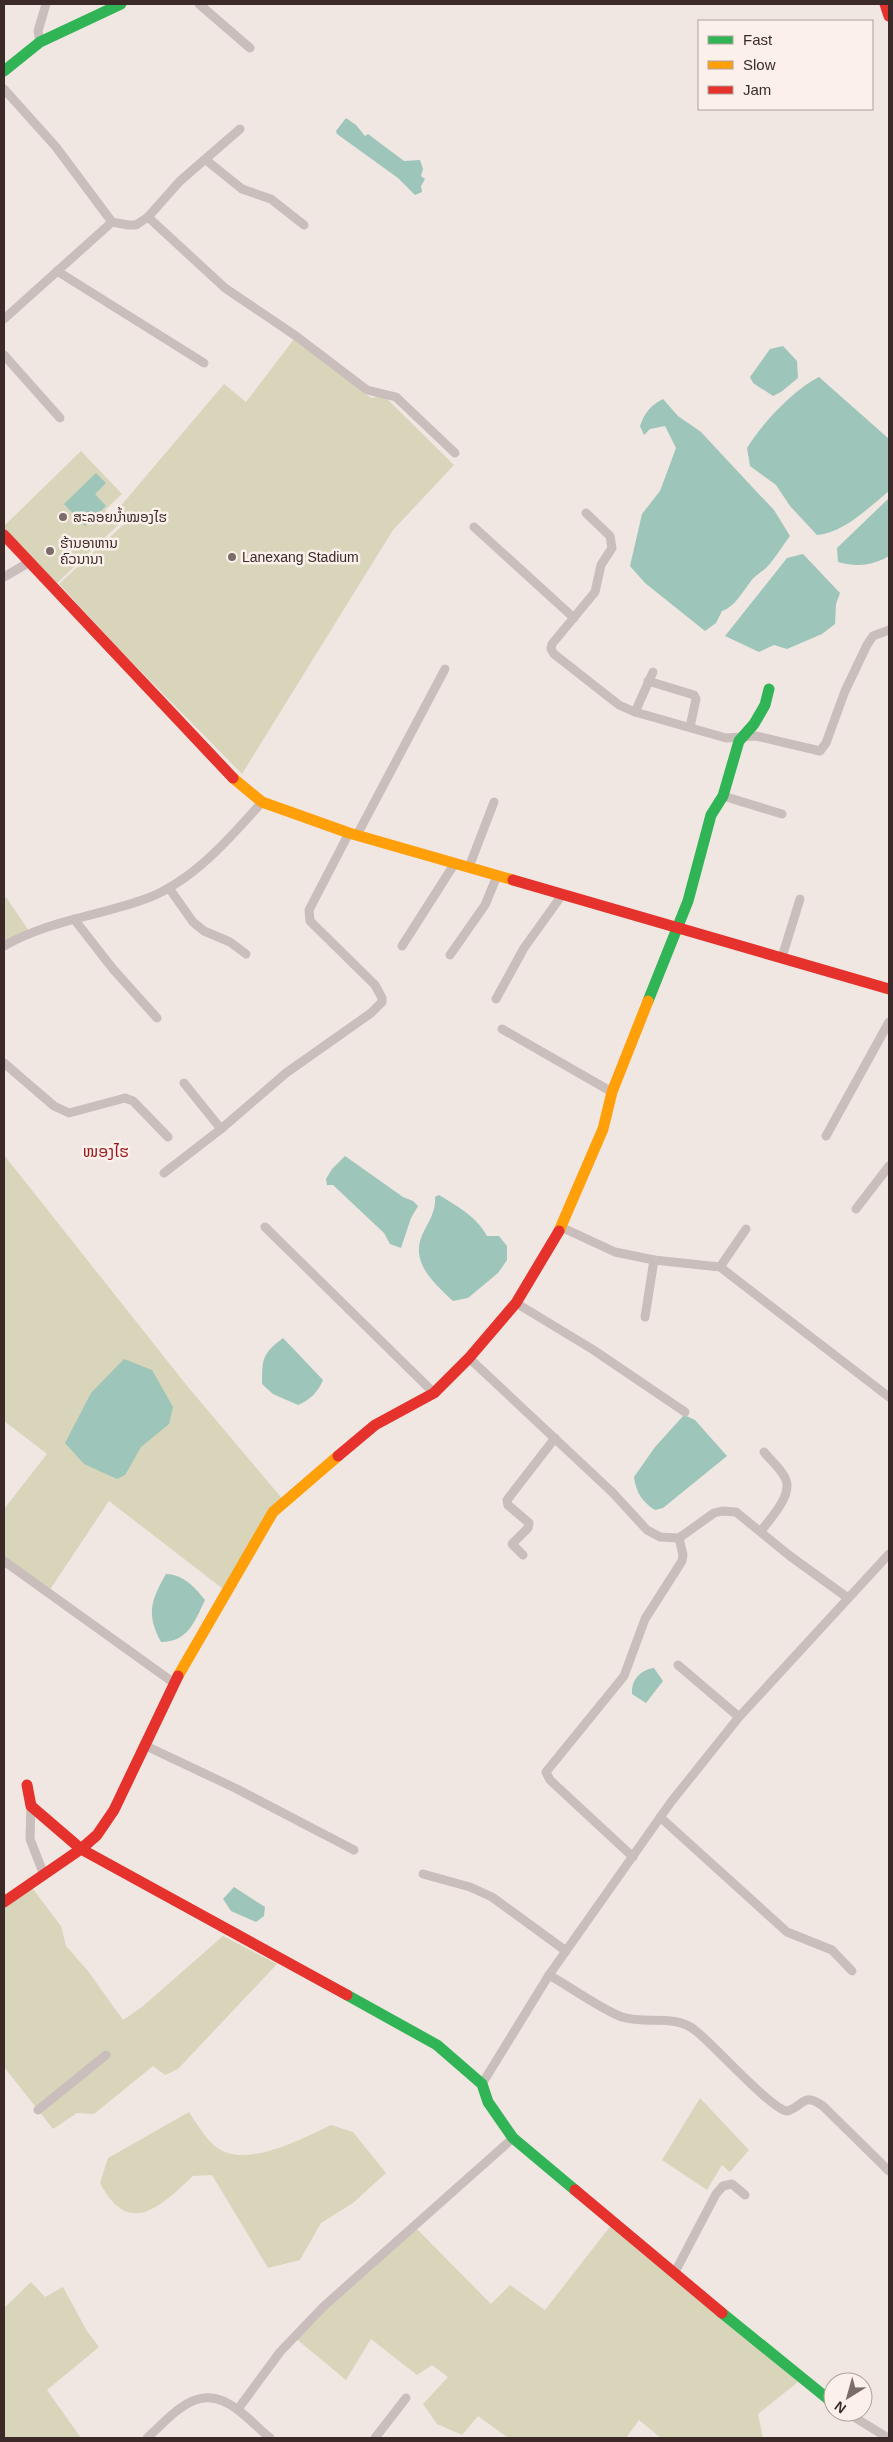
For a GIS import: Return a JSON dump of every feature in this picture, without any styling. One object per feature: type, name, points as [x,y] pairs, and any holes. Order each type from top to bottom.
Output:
[{"type":"street","points":[[40,42],[38,31],[46,4]]},
{"type":"street","points":[[4,71],[40,42],[121,4]]},
{"type":"street","points":[[199,4],[250,48]]},
{"type":"street","points":[[885,4],[889,16]]},
{"type":"street","points":[[4,89],[56,147],[112,222],[128,225],[136,224],[148,217],[180,181],[240,129]]},
{"type":"street","points":[[206,160],[242,190],[271,199],[304,225]]},
{"type":"street","points":[[148,217],[225,288],[296,336],[367,390],[396,397],[455,453]]},
{"type":"street","points":[[4,319],[112,222]]},
{"type":"street","points":[[57,271],[204,364]]},
{"type":"street","points":[[4,355],[60,418]]},
{"type":"street","points":[[586,513],[610,536],[612,548],[601,565],[595,592],[552,644],[551,649],[554,654],[619,705],[635,712],[726,738],[756,736],[820,751],[826,743],[845,691],[867,645],[873,636],[889,630]]},
{"type":"street","points":[[474,527],[574,618]]},
{"type":"street","points":[[4,535],[28,563],[231,777],[262,802],[353,834],[889,989]]},
{"type":"street","points":[[4,577],[28,563]]},
{"type":"street","points":[[164,1173],[221,1129],[286,1073],[371,1013],[382,1002],[375,984],[310,921],[309,910],[445,669]]},
{"type":"street","points":[[635,712],[653,672]]},
{"type":"street","points":[[648,681],[694,695],[696,699],[690,727]]},
{"type":"street","points":[[4,1902],[81,1849],[97,1835],[114,1810],[174,1683],[273,1512],[375,1425],[434,1393],[469,1358],[516,1303],[560,1227],[603,1129],[612,1092],[678,928],[711,815],[723,796],[742,738],[754,724],[765,705],[770,689]]},
{"type":"street","points":[[723,796],[782,814]]},
{"type":"street","points":[[4,946],[25,934],[133,903],[169,888],[205,860],[234,833],[262,802]]},
{"type":"street","points":[[469,868],[494,802]]},
{"type":"street","points":[[402,946],[455,863]]},
{"type":"street","points":[[450,955],[485,905],[497,876]]},
{"type":"street","points":[[169,888],[192,922],[204,931],[230,942],[246,954]]},
{"type":"street","points":[[496,999],[524,948],[562,894]]},
{"type":"street","points":[[782,957],[800,899]]},
{"type":"street","points":[[74,919],[156,1018]]},
{"type":"street","points":[[826,1136],[889,1022]]},
{"type":"street","points":[[502,1029],[612,1092]]},
{"type":"street","points":[[4,1063],[54,1106],[69,1113],[125,1098],[133,1101],[168,1137]]},
{"type":"street","points":[[184,1083],[221,1129]]},
{"type":"street","points":[[856,1209],[889,1166]]},
{"type":"street","points":[[265,1227],[434,1393]]},
{"type":"street","points":[[560,1227],[615,1252],[654,1260],[720,1268],[889,1397]]},
{"type":"street","points":[[720,1268],[746,1229]]},
{"type":"street","points":[[645,1317],[654,1260]]},
{"type":"street","points":[[516,1303],[592,1349],[685,1412]]},
{"type":"street","points":[[469,1358],[613,1493],[647,1530],[660,1537],[679,1538],[714,1513],[722,1511],[736,1512],[790,1556],[848,1598]]},
{"type":"street","points":[[523,1555],[512,1544],[528,1528],[529,1523],[508,1505],[507,1500],[555,1438]]},
{"type":"street","points":[[761,1531],[784,1497],[787,1484],[781,1472],[764,1452]]},
{"type":"street","points":[[632,1857],[550,1780],[546,1772],[624,1676],[645,1619],[682,1561],[683,1555],[679,1538]]},
{"type":"street","points":[[482,2084],[549,1975],[660,1818],[740,1717],[889,1554]]},
{"type":"street","points":[[4,1561],[174,1683]]},
{"type":"street","points":[[678,1665],[740,1717]]},
{"type":"street","points":[[144,1745],[354,1850]]},
{"type":"street","points":[[27,1785],[31,1806],[30,1838],[44,1875]]},
{"type":"street","points":[[31,1806],[81,1849],[437,2046],[482,2084],[488,2102],[513,2138],[823,2396]]},
{"type":"street","points":[[660,1818],[787,1932],[832,1950],[852,1971]]},
{"type":"street","points":[[423,1874],[470,1887],[492,1897],[566,1951]]},
{"type":"street","points":[[549,1975],[623,2017],[670,2020],[687,2025],[780,2109],[789,2111],[805,2100],[814,2100],[823,2106],[889,2171]]},
{"type":"street","points":[[38,2110],[106,2055]]},
{"type":"street","points":[[238,2409],[280,2352],[324,2307],[513,2138]]},
{"type":"street","points":[[675,2272],[716,2194],[724,2186],[732,2184],[746,2196]]},
{"type":"street","points":[[147,2438],[184,2406],[205,2396],[217,2398],[238,2409],[270,2438]]},
{"type":"street","points":[[375,2438],[406,2398]]},
{"type":"street","points":[[862,2422],[888,2438]]},
{"type":"shaded area","name":"Lanexang Stadium","points":[[294,339],[371,398],[384,396],[454,465],[393,530],[242,774],[119,649],[59,584],[124,524],[113,515],[224,384],[246,402]]},
{"type":"shaded area","name":"ສະລອຍນ້ຳໝອງໄຮ","points":[[81,451],[122,494],[105,510],[119,524],[52,588],[4,535],[4,526]]},
{"type":"shaded area","points":[[6,897],[31,934],[4,947],[4,898]]},
{"type":"shaded area","points":[[4,1155],[188,1387],[285,1502],[227,1592],[109,1501],[47,1594],[4,1561],[4,1509],[47,1454],[4,1421]]},
{"type":"shaded area","points":[[30,1885],[61,1926],[66,1946],[88,1971],[123,2020],[142,2007],[223,1936],[277,1964],[178,2069],[165,2075],[153,2066],[94,2114],[77,2113],[53,2129],[4,2067],[4,1902]]},
{"type":"shaded area","points":[[700,2098],[749,2150],[730,2172],[722,2165],[707,2190],[662,2160]]},
{"type":"shaded area","points":[[189,2112],[204,2135],[214,2145],[225,2152],[237,2155],[250,2155],[279,2148],[331,2125],[353,2132],[386,2173],[353,2203],[321,2223],[300,2260],[268,2268],[212,2175],[193,2176],[169,2198],[157,2206],[145,2212],[133,2213],[122,2209],[111,2200],[100,2183],[108,2158]]},
{"type":"shaded area","points":[[612,2224],[798,2382],[758,2414],[763,2438],[661,2438],[639,2420],[626,2438],[508,2438],[478,2416],[462,2435],[437,2424],[423,2404],[448,2377],[432,2365],[417,2375],[371,2339],[346,2380],[294,2337],[414,2226],[491,2304],[510,2285],[545,2310]]},
{"type":"shaded area","points":[[31,2282],[45,2297],[63,2287],[87,2331],[99,2347],[47,2390],[81,2438],[4,2438],[4,2308]]},
{"type":"water","points":[[346,118],[356,125],[365,136],[368,134],[404,161],[420,160],[423,169],[421,176],[425,179],[421,186],[422,192],[415,195],[398,178],[337,134],[336,131]]},
{"type":"water","points":[[783,346],[797,361],[798,378],[773,396],[753,383],[750,377],[770,349]]},
{"type":"water","points":[[819,377],[889,439],[889,491],[865,511],[837,530],[817,535],[790,506],[776,485],[750,466],[747,448],[779,408],[799,390]]},
{"type":"water","points":[[663,399],[678,416],[701,432],[774,510],[790,536],[766,568],[753,579],[731,606],[722,611],[716,623],[705,631],[645,583],[630,566],[642,514],[660,491],[676,448],[665,426],[650,429],[644,435],[640,426],[648,410]]},
{"type":"water","points":[[96,473],[106,483],[95,494],[106,506],[85,526],[64,504]]},
{"type":"water","points":[[889,498],[889,556],[864,565],[838,562],[837,548]]},
{"type":"water","points":[[803,554],[840,593],[836,604],[835,624],[822,634],[787,649],[774,645],[759,652],[725,636],[787,558]]},
{"type":"water","points":[[345,1156],[418,1206],[411,1218],[401,1248],[390,1244],[384,1233],[333,1185],[327,1185],[326,1179],[332,1169]]},
{"type":"water","points":[[439,1195],[478,1223],[487,1236],[499,1236],[507,1246],[507,1260],[498,1273],[468,1298],[453,1301],[431,1278],[421,1261],[419,1252],[420,1242],[434,1211],[435,1197]]},
{"type":"water","points":[[283,1338],[323,1380],[313,1395],[298,1405],[273,1394],[262,1384],[262,1369],[267,1353]]},
{"type":"water","points":[[124,1359],[152,1370],[173,1407],[169,1424],[141,1447],[125,1475],[117,1479],[84,1464],[65,1443],[91,1393]]},
{"type":"water","points":[[684,1415],[695,1420],[727,1456],[663,1508],[655,1510],[640,1496],[634,1477],[655,1447]]},
{"type":"water","points":[[166,1574],[188,1582],[205,1600],[194,1623],[184,1634],[170,1641],[161,1642],[153,1623],[152,1607]]},
{"type":"water","points":[[654,1668],[663,1681],[646,1703],[632,1694],[633,1684],[637,1676]]},
{"type":"water","points":[[234,1887],[265,1907],[264,1916],[256,1922],[231,1911],[223,1899]]},
{"type":"traffic: fast","points":[[4,71],[40,42],[121,4]]},
{"type":"traffic: fast","points":[[648,1001],[688,901],[711,815],[723,796],[739,741],[754,724],[765,705],[769,689]]},
{"type":"traffic: fast","points":[[347,1995],[437,2045],[482,2084],[488,2102],[513,2138],[575,2190]]},
{"type":"traffic: fast","points":[[722,2313],[823,2395]]},
{"type":"traffic: slow","points":[[233,778],[262,802],[349,833],[513,880]]},
{"type":"traffic: slow","points":[[559,1231],[603,1129],[612,1092],[648,1001]]},
{"type":"traffic: slow","points":[[178,1676],[273,1512],[338,1456]]},
{"type":"traffic: jam","points":[[885,4],[889,16]]},
{"type":"traffic: jam","points":[[4,535],[233,778]]},
{"type":"traffic: jam","points":[[513,880],[889,989]]},
{"type":"traffic: jam","points":[[338,1456],[375,1425],[434,1393],[469,1358],[516,1303],[559,1231]]},
{"type":"traffic: jam","points":[[4,1902],[81,1849],[97,1835],[114,1810],[178,1676]]},
{"type":"traffic: jam","points":[[27,1785],[31,1806],[81,1849],[347,1995]]},
{"type":"traffic: jam","points":[[575,2190],[722,2313]]},
{"type":"place","name":"ສະລອຍນ້ຳໝອງໄຮ","points":[[63,517]]},
{"type":"place","name":"ຮ້ານອາຫານ ຄົວນານາ","points":[[50,551]]},
{"type":"place","name":"Lanexang Stadium","points":[[232,557]]},
{"type":"district","name":"ໜອງໄຮ","points":[[106,1151]]}]
